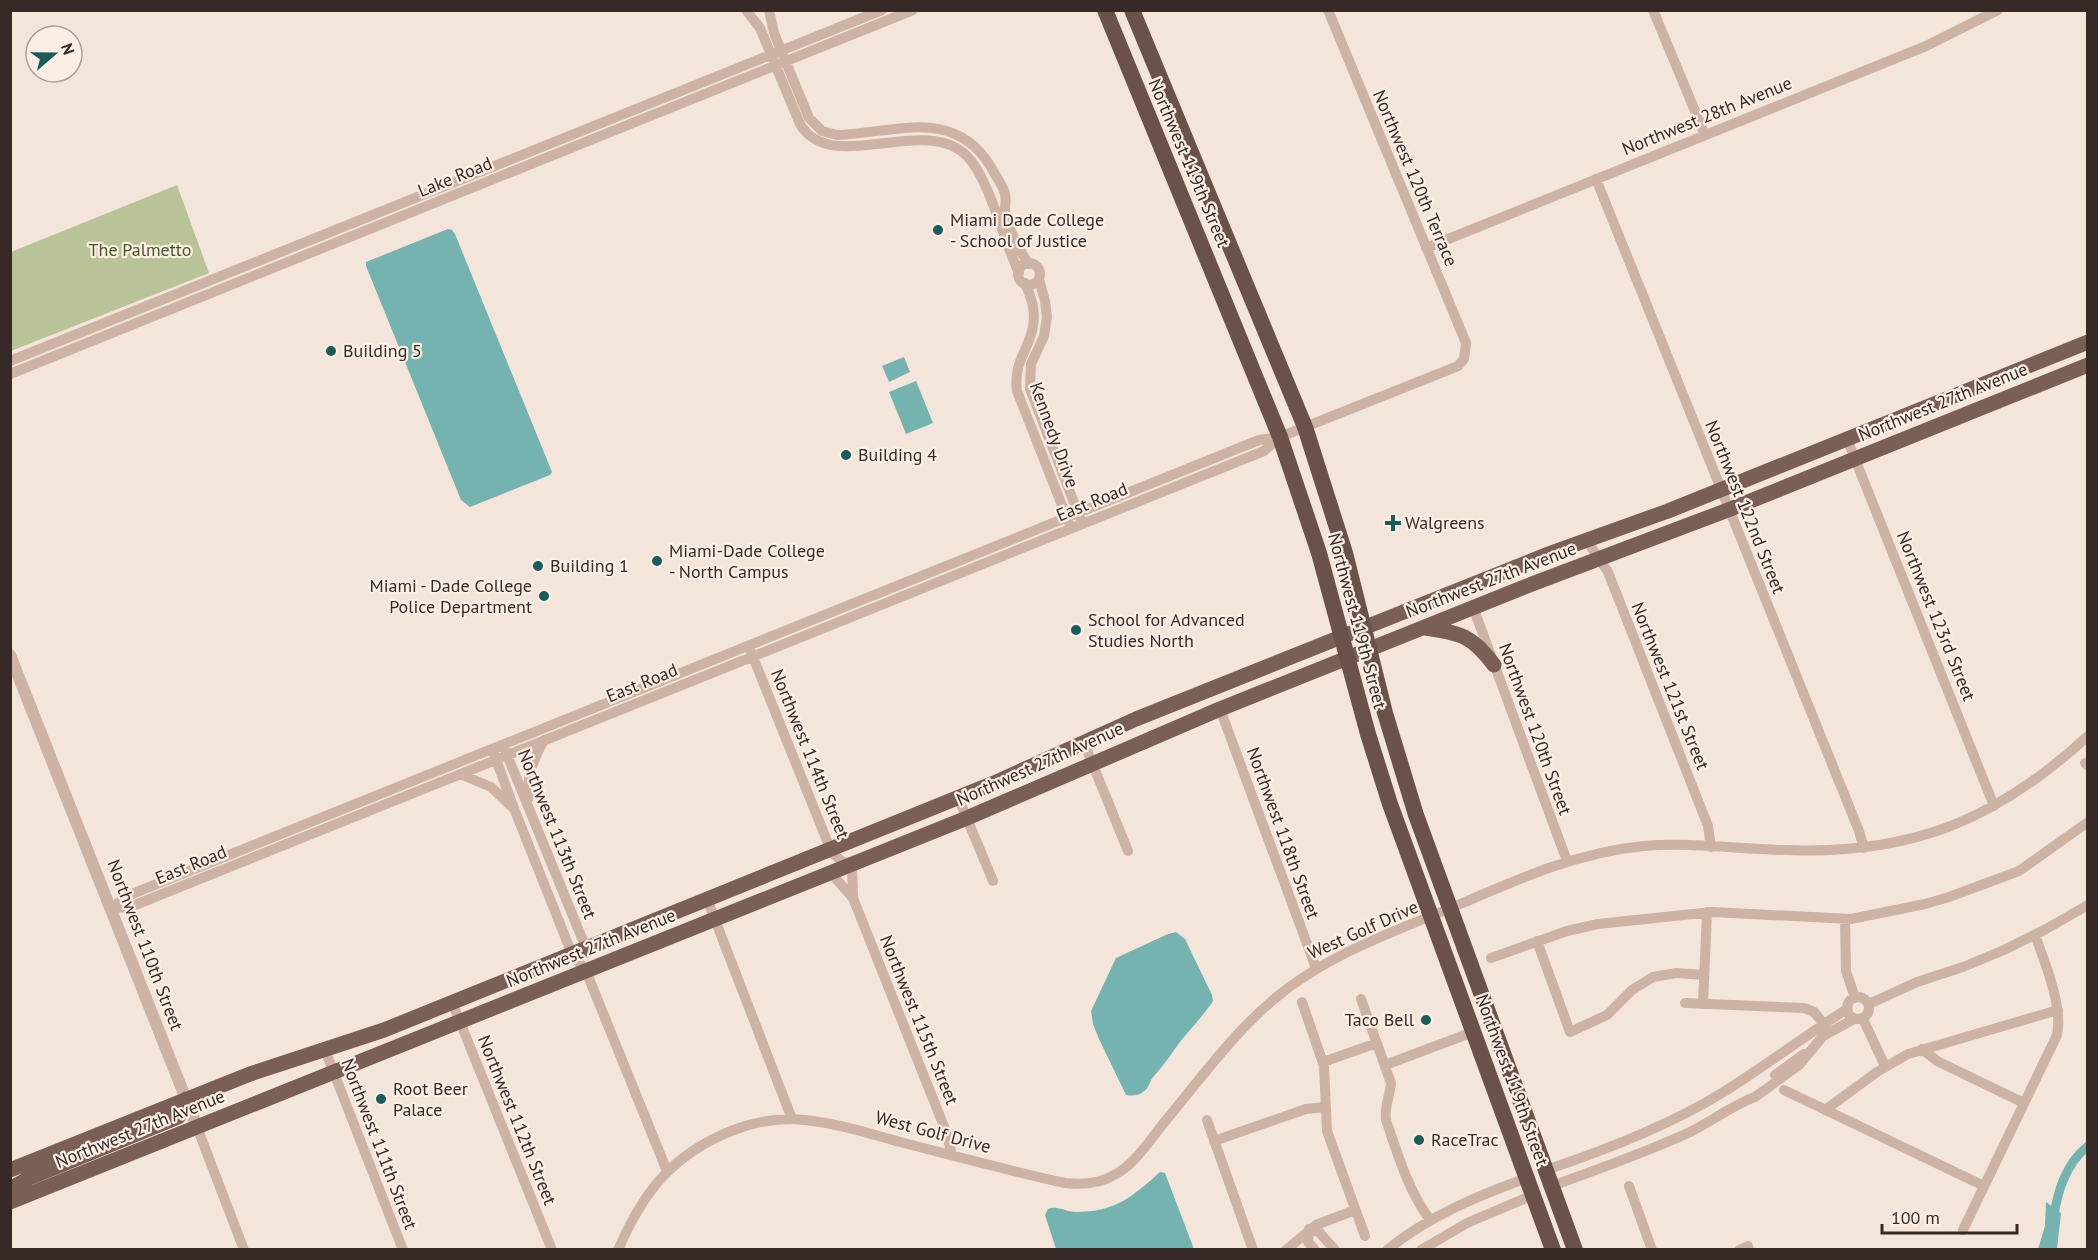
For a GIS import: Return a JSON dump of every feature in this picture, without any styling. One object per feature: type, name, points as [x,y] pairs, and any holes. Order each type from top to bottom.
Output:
[{"type":"highway","name":"Northwest 119th Street","points":[[1105,10],[1281,437],[1316,544],[1386,793],[1553,1250]]},
{"type":"highway","name":"Northwest 119th Street","points":[[1132,10],[1305,427],[1345,553],[1400,764],[1450,909],[1575,1250]]},
{"type":"highway","points":[[1527,1178],[1546,1170]]},
{"type":"highway","points":[[1533,1195],[1552,1186]]},
{"type":"main road","name":"Northwest 27th Avenue","points":[[10,1170],[250,1074],[384,1030],[1013,775],[1136,719],[1551,554],[1720,490],[2088,342]]},
{"type":"main road","name":"Northwest 27th Avenue","points":[[10,1202],[967,818],[1220,709],[1473,607],[1728,510],[2088,365]]},
{"type":"main road","points":[[1422,628],[1455,632],[1471,640],[1482,648],[1494,665]]},
{"type":"main road","points":[[10,1189],[29,1178],[172,1120],[183,1112],[186,1099]]},
{"type":"street","name":"Kennedy Drive","points":[[746,10],[778,58],[809,118],[822,131],[831,135],[841,135],[924,127],[949,130],[964,137],[977,149],[995,174],[1004,192],[1005,210],[1022,255],[1029,264],[1038,267],[1040,274],[1047,317],[1044,336],[1031,364],[1030,389],[1080,518]]},
{"type":"street","name":"Kennedy Drive","points":[[769,10],[778,58],[800,124],[816,140],[836,147],[941,141],[956,147],[973,164],[1032,304],[1033,329],[1017,369],[1017,391],[1069,523]]},
{"type":"street","name":"Lake Road","points":[[10,374],[778,58],[882,10]]},
{"type":"street","name":"Lake Road","points":[[10,361],[778,58],[913,10]]},
{"type":"street","name":"Northwest 120th Terrace","points":[[1328,10],[1466,343],[1464,359]]},
{"type":"street","points":[[1653,10],[1705,135]]},
{"type":"street","name":"Northwest 28th Avenue","points":[[1426,248],[1926,46],[1998,10]]},
{"type":"street","points":[[981,181],[988,175],[995,174]]},
{"type":"street","name":"Northwest 122nd Street","points":[[1596,179],[1864,848]]},
{"type":"street","points":[[1019,273],[1022,267],[1029,264]]},
{"type":"street","points":[[1025,284],[1033,284],[1039,279]]},
{"type":"street","name":"East Road","points":[[112,908],[127,896],[499,752],[1080,518],[1264,451],[1281,437],[1458,366],[1464,359]]},
{"type":"street","name":"Northwest 123rd Street","points":[[1847,439],[1994,806]]},
{"type":"street","name":"Northwest 121st Street","points":[[1587,541],[1608,572],[1704,815],[1711,847]]},
{"type":"street","name":"Northwest 120th Street","points":[[1473,607],[1567,861]]},
{"type":"street","name":"East Road","points":[[112,908],[130,907],[460,774],[499,752],[544,740],[751,651]]},
{"type":"street","name":"Northwest 114th Street","points":[[751,651],[830,848],[838,859],[852,863]]},
{"type":"street","name":"Northwest 110th Street","points":[[10,655],[112,908],[244,1250]]},
{"type":"street","name":"Northwest 118th Street","points":[[1220,709],[1316,968]]},
{"type":"street","name":"West Golf Drive","points":[[618,1250],[641,1205],[668,1171],[689,1152],[721,1135],[753,1124],[792,1119],[849,1127],[1065,1183],[1090,1183],[1110,1178],[1140,1153],[1247,1024],[1288,987],[1316,968],[1362,945],[1567,861],[1600,853],[1645,846],[1811,851],[1864,848],[1897,843],[1937,832],[1994,806],[2034,781],[2088,736]]},
{"type":"street","points":[[528,805],[529,772],[544,740]]},
{"type":"street","points":[[1084,743],[1128,851]]},
{"type":"street","name":"Northwest 113th Street","points":[[499,752],[528,805],[586,971],[668,1171]]},
{"type":"street","name":"Northwest 113th Street","points":[[499,752],[515,811],[579,951]]},
{"type":"street","points":[[460,774],[496,791],[515,811]]},
{"type":"street","points":[[958,797],[993,881]]},
{"type":"street","points":[[1491,958],[1585,926],[1707,912],[1845,919],[1941,900],[2013,874],[2088,822]]},
{"type":"street","name":"Northwest 115th Street","points":[[852,863],[853,898]]},
{"type":"street","name":"Northwest 115th Street","points":[[830,872],[853,898],[945,1129],[952,1155]]},
{"type":"street","points":[[706,899],[792,1119]]},
{"type":"street","points":[[1869,1004],[1917,982],[1972,963],[2035,935],[2088,905]]},
{"type":"street","points":[[1703,1004],[1707,912]]},
{"type":"street","points":[[1845,919],[1846,971],[1855,998]]},
{"type":"street","points":[[1964,1230],[2057,1035],[2058,1011],[2035,935]]},
{"type":"street","points":[[1538,941],[1570,1032],[1602,1018],[1636,986],[1653,977],[1676,973],[1704,975]]},
{"type":"street","points":[[1546,1170],[1603,1150],[1722,1093],[1847,1008],[1849,1002],[1855,998],[1861,998],[1869,1004]]},
{"type":"street","points":[[1361,999],[1391,1083],[1385,1108],[1386,1120],[1416,1200],[1430,1220]]},
{"type":"street","name":"Northwest 112th Street","points":[[452,1002],[552,1250]]},
{"type":"street","points":[[1302,1002],[1323,1062],[1327,1131],[1365,1236]]},
{"type":"street","points":[[1685,1003],[1804,1008],[1814,1012],[1824,1024]]},
{"type":"street","points":[[1552,1186],[1693,1131],[1746,1100],[1755,1098],[1795,1069],[1828,1032],[1858,1019],[1869,1011],[1869,1004]]},
{"type":"street","points":[[1847,1008],[1849,1014],[1858,1019],[1885,1066]]},
{"type":"street","points":[[1826,1110],[1902,1056],[2058,1011]]},
{"type":"street","points":[[1385,1065],[1473,1032]]},
{"type":"street","points":[[1323,1062],[1377,1043]]},
{"type":"street","points":[[1922,1049],[1937,1061],[2024,1103]]},
{"type":"street","name":"Northwest 111th Street","points":[[325,1050],[403,1250]]},
{"type":"street","points":[[1784,1050],[1792,1062]]},
{"type":"street","points":[[1746,1100],[1749,1093],[1810,1050]]},
{"type":"street","points":[[1784,1090],[1984,1186]]},
{"type":"street","points":[[1214,1141],[1306,1108],[1325,1107]]},
{"type":"street","points":[[1684,1112],[1693,1131]]},
{"type":"street","points":[[1207,1120],[1253,1250]]},
{"type":"street","points":[[1387,1250],[1430,1220],[1467,1201],[1527,1178]]},
{"type":"street","points":[[1629,1186],[1652,1250]]},
{"type":"street","points":[[1421,1250],[1467,1223],[1533,1195]]},
{"type":"street","points":[[1286,1250],[1309,1229],[1355,1210]]},
{"type":"street","points":[[1309,1229],[1319,1232],[1335,1250]]},
{"type":"street","points":[[1309,1229],[1308,1242],[1315,1250],[1318,1243],[1326,1239]]},
{"type":"street","points":[[1739,1250],[1748,1246],[1749,1250]]},
{"type":"green space","name":"The Palmetto","points":[[177,185],[209,273],[11,351],[11,252]]},
{"type":"water","points":[[448,229],[455,234],[552,472],[550,475],[470,507],[461,500],[366,266],[366,262]]},
{"type":"water","points":[[904,357],[910,372],[889,382],[882,366]]},
{"type":"water","points":[[916,381],[933,423],[906,434],[889,392]]},
{"type":"water","points":[[1176,932],[1185,939],[1213,1001],[1152,1078],[1146,1089],[1138,1095],[1126,1095],[1099,1039],[1091,1011],[1116,958]]},
{"type":"water","points":[[1160,1172],[1165,1173],[1194,1249],[1056,1249],[1045,1215],[1048,1209],[1076,1212],[1112,1206],[1141,1189]]},
{"type":"water","points":[[2046,1202],[2061,1213],[2057,1249],[2038,1249],[2045,1226]]},
{"type":"waterway","points":[[2053,1221],[2063,1180],[2073,1161],[2088,1146]]},
{"type":"place","name":"Miami Dade College - School of Justice","points":[[938,230]]},
{"type":"place","name":"Building 5","points":[[331,351]]},
{"type":"place","name":"Building 4","points":[[846,455]]},
{"type":"place","name":"Walgreens","points":[[1393,523]]},
{"type":"place","name":"Miami-Dade College - North Campus","points":[[657,561]]},
{"type":"place","name":"Building 1","points":[[538,566]]},
{"type":"place","name":"Miami - Dade College Police Department","points":[[544,596]]},
{"type":"place","name":"School for Advanced Studies North","points":[[1076,630]]},
{"type":"place","name":"Taco Bell","points":[[1426,1020]]},
{"type":"place","name":"Root Beer Palace","points":[[381,1099]]},
{"type":"place","name":"RaceTrac","points":[[1419,1140]]}]
